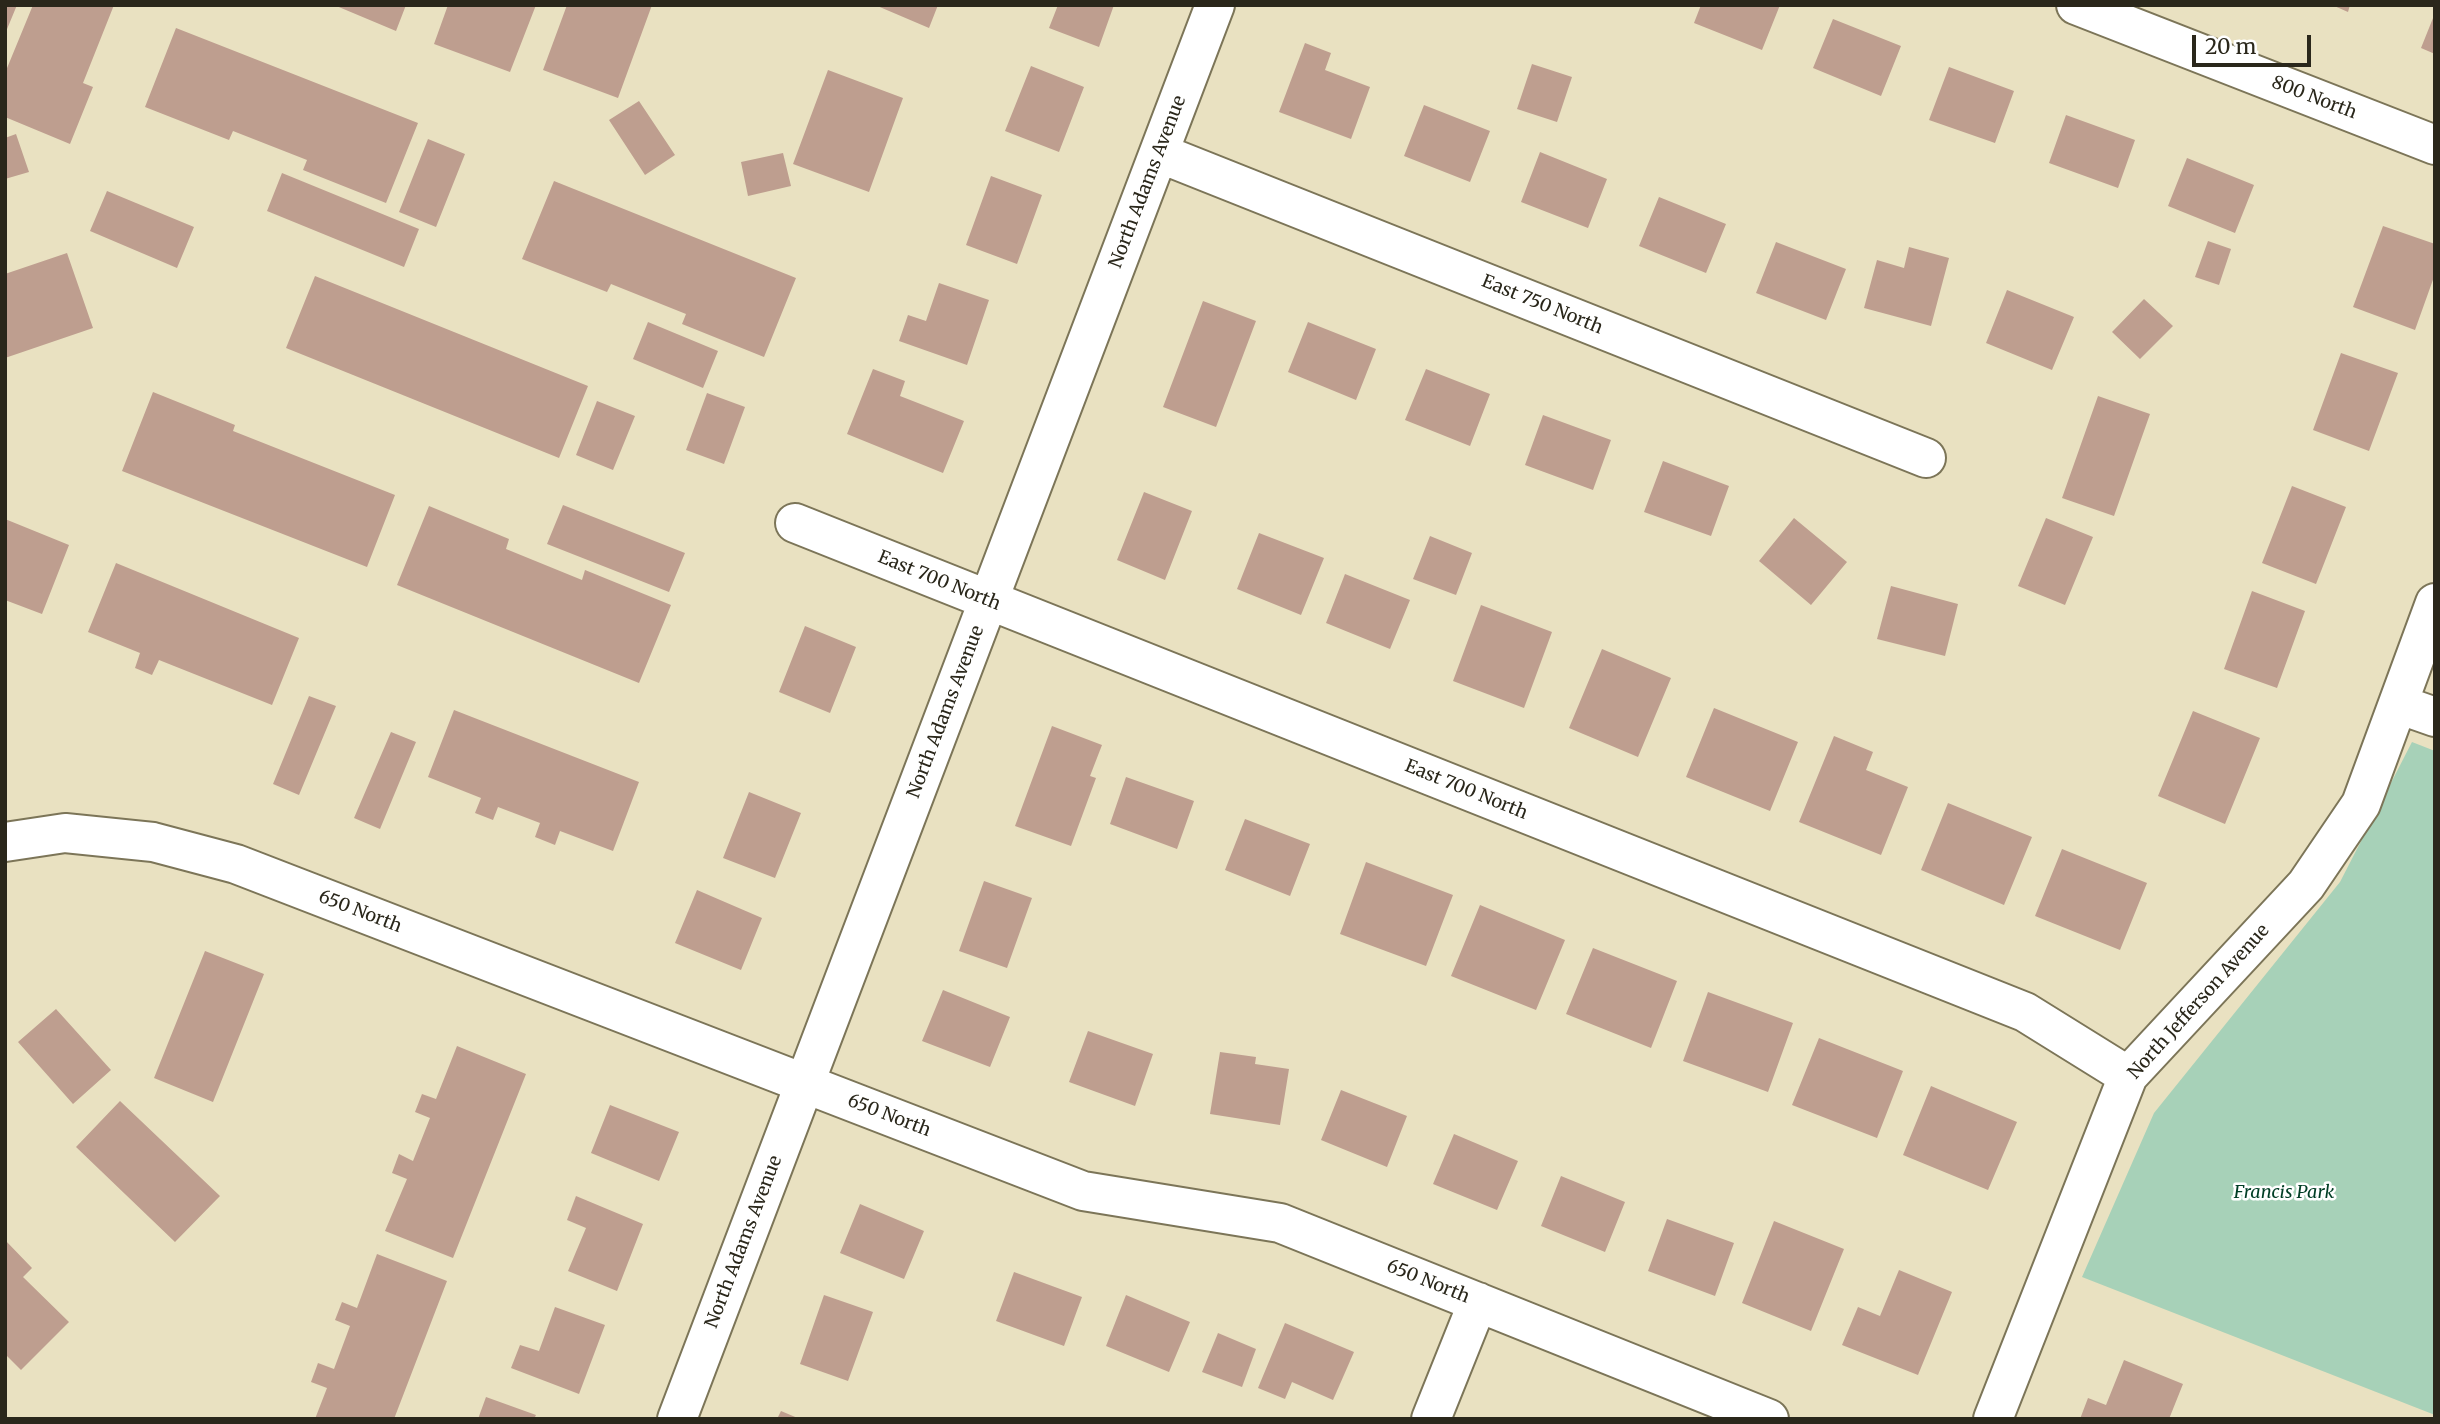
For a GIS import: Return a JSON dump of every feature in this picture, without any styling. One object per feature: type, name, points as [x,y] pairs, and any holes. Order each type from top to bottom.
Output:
[{"type":"street","name":"North Adams Avenue","points":[[677,1419],[1215,5]]},
{"type":"street","name":"800 North","points":[[2076,5],[2435,145]]},
{"type":"street","name":"East 750 North","points":[[1159,153],[1926,458]]},
{"type":"street","name":"East 700 North","points":[[795,523],[2025,1012],[2128,1076]]},
{"type":"street","name":"North Jefferson Avenue","points":[[1993,1419],[2128,1076],[2306,885],[2361,804],[2435,603]]},
{"type":"street","points":[[2398,704],[2435,717]]},
{"type":"street","name":"650 North","points":[[5,842],[65,833],[90,835],[153,842],[236,864],[1083,1191],[1280,1223],[1769,1419]]},
{"type":"street","points":[[1431,1419],[1478,1302]]},
{"type":"green space","name":"Francis Park","points":[[2412,742],[2435,751],[2435,1415],[2082,1277],[2154,1113],[2340,882]]},
{"type":"building","points":[[5,5],[17,5],[5,34]]},
{"type":"building","points":[[33,5],[114,5],[83,83],[93,87],[70,144],[5,117],[5,73]]},
{"type":"building","points":[[334,5],[406,5],[396,31]]},
{"type":"building","points":[[448,5],[536,5],[510,72],[434,44]]},
{"type":"building","points":[[567,5],[652,5],[618,98],[543,70]]},
{"type":"building","points":[[875,5],[938,5],[929,28]]},
{"type":"building","points":[[1058,5],[1114,5],[1099,47],[1049,28]]},
{"type":"building","points":[[1701,5],[1780,5],[1762,50],[1694,23]]},
{"type":"building","points":[[2332,5],[2350,5],[2348,12]]},
{"type":"building","points":[[2435,13],[2435,54],[2421,48]]},
{"type":"building","points":[[1833,19],[1901,46],[1881,96],[1813,68]]},
{"type":"building","points":[[176,28],[418,123],[386,203],[303,170],[307,160],[233,131],[229,140],[145,107]]},
{"type":"building","points":[[1305,43],[1331,53],[1325,70],[1370,87],[1351,139],[1279,112]]},
{"type":"building","points":[[1532,64],[1572,77],[1557,122],[1517,109]]},
{"type":"building","points":[[1031,66],[1084,87],[1059,152],[1005,131]]},
{"type":"building","points":[[1949,67],[2014,91],[1995,143],[1929,120]]},
{"type":"building","points":[[828,70],[903,98],[869,192],[793,164]]},
{"type":"building","points":[[639,101],[675,155],[645,175],[609,120]]},
{"type":"building","points":[[1424,105],[1490,131],[1470,182],[1404,156]]},
{"type":"building","points":[[2066,115],[2135,140],[2118,188],[2049,163]]},
{"type":"building","points":[[16,134],[29,172],[5,179],[5,138]]},
{"type":"building","points":[[428,139],[465,154],[436,227],[399,212]]},
{"type":"building","points":[[1540,152],[1607,179],[1588,228],[1521,202]]},
{"type":"building","points":[[783,153],[791,186],[748,196],[741,162]]},
{"type":"building","points":[[2187,158],[2254,185],[2235,233],[2168,206]]},
{"type":"building","points":[[282,173],[419,229],[404,267],[267,211]]},
{"type":"building","points":[[991,176],[1042,195],[1017,264],[966,245]]},
{"type":"building","points":[[554,181],[796,278],[764,357],[682,324],[686,314],[611,284],[607,292],[522,259]]},
{"type":"building","points":[[107,191],[194,227],[177,268],[90,231]]},
{"type":"building","points":[[1659,197],[1726,224],[1706,273],[1639,246]]},
{"type":"building","points":[[2383,226],[2435,244],[2435,274],[2415,330],[2353,307]]},
{"type":"building","points":[[2208,241],[2231,249],[2219,285],[2195,277]]},
{"type":"building","points":[[1776,242],[1846,269],[1826,320],[1756,293]]},
{"type":"building","points":[[1909,247],[1949,258],[1931,326],[1864,308],[1877,260],[1904,268]]},
{"type":"building","points":[[67,253],[93,328],[5,358],[5,274]]},
{"type":"building","points":[[315,276],[588,386],[559,458],[286,348]]},
{"type":"building","points":[[939,283],[989,300],[967,365],[899,341],[908,315],[926,321]]},
{"type":"building","points":[[2007,290],[2074,317],[2052,370],[1986,343]]},
{"type":"building","points":[[2144,299],[2173,326],[2140,359],[2112,332]]},
{"type":"building","points":[[1203,301],[1256,321],[1216,427],[1163,407]]},
{"type":"building","points":[[648,322],[718,351],[703,388],[633,359]]},
{"type":"building","points":[[1308,322],[1376,349],[1356,400],[1288,372]]},
{"type":"building","points":[[2341,353],[2398,373],[2369,451],[2313,430]]},
{"type":"building","points":[[873,369],[905,381],[900,396],[964,421],[943,473],[847,434]]},
{"type":"building","points":[[1426,369],[1490,394],[1470,446],[1405,420]]},
{"type":"building","points":[[153,392],[235,425],[233,431],[395,495],[367,567],[122,471]]},
{"type":"building","points":[[707,393],[745,407],[724,464],[686,450]]},
{"type":"building","points":[[2098,396],[2150,414],[2114,516],[2062,498]]},
{"type":"building","points":[[597,401],[635,416],[613,470],[576,455]]},
{"type":"building","points":[[1543,415],[1611,440],[1593,490],[1525,465]]},
{"type":"building","points":[[1663,461],[1729,486],[1711,536],[1644,512]]},
{"type":"building","points":[[2292,486],[2346,507],[2316,584],[2262,563]]},
{"type":"building","points":[[1144,492],[1192,511],[1165,580],[1117,560]]},
{"type":"building","points":[[563,505],[685,553],[669,592],[547,544]]},
{"type":"building","points":[[429,506],[509,539],[506,549],[582,580],[585,570],[671,605],[639,683],[397,585]]},
{"type":"building","points":[[1794,518],[1847,562],[1811,605],[1759,561]]},
{"type":"building","points":[[2046,518],[2093,537],[2065,605],[2018,586]]},
{"type":"building","points":[[5,519],[69,545],[42,614],[5,600]]},
{"type":"building","points":[[1259,533],[1324,558],[1301,615],[1237,589]]},
{"type":"building","points":[[1430,536],[1472,553],[1456,595],[1413,579]]},
{"type":"building","points":[[116,563],[299,638],[272,705],[159,660],[152,675],[135,668],[140,653],[88,632]]},
{"type":"building","points":[[1345,574],[1410,600],[1390,649],[1326,623]]},
{"type":"building","points":[[1891,586],[1958,604],[1945,656],[1877,639]]},
{"type":"building","points":[[2252,591],[2305,611],[2277,688],[2224,669]]},
{"type":"building","points":[[1481,605],[1552,632],[1524,708],[1453,681]]},
{"type":"building","points":[[805,626],[856,647],[830,713],[779,692]]},
{"type":"building","points":[[1602,649],[1671,678],[1638,757],[1569,728]]},
{"type":"building","points":[[309,696],[336,706],[299,795],[273,784]]},
{"type":"building","points":[[1714,708],[1798,742],[1770,811],[1686,777]]},
{"type":"building","points":[[454,710],[639,782],[613,851],[560,831],[555,845],[535,837],[540,823],[498,807],[493,820],[475,813],[481,798],[428,777]]},
{"type":"building","points":[[2193,711],[2260,738],[2225,824],[2158,796]]},
{"type":"building","points":[[1052,726],[1102,745],[1090,776],[1096,778],[1071,846],[1015,826]]},
{"type":"building","points":[[391,732],[416,742],[380,829],[354,818]]},
{"type":"building","points":[[1834,736],[1873,752],[1866,770],[1908,787],[1881,855],[1799,822]]},
{"type":"building","points":[[1126,777],[1194,801],[1177,849],[1110,824]]},
{"type":"building","points":[[749,792],[801,813],[775,878],[723,858]]},
{"type":"building","points":[[1948,803],[2032,837],[2004,905],[1921,870]]},
{"type":"building","points":[[1245,819],[1310,844],[1290,896],[1225,870]]},
{"type":"building","points":[[2062,849],[2147,883],[2120,950],[2035,916]]},
{"type":"building","points":[[1366,862],[1453,895],[1426,966],[1340,934]]},
{"type":"building","points":[[984,881],[1032,898],[1007,968],[959,951]]},
{"type":"building","points":[[697,890],[762,918],[741,970],[675,943]]},
{"type":"building","points":[[1480,905],[1565,940],[1536,1010],[1451,976]]},
{"type":"building","points":[[1593,948],[1677,981],[1651,1048],[1566,1014]]},
{"type":"building","points":[[205,951],[264,974],[213,1102],[154,1078]]},
{"type":"building","points":[[943,990],[1010,1017],[990,1067],[922,1041]]},
{"type":"building","points":[[1708,992],[1793,1023],[1768,1092],[1683,1061]]},
{"type":"building","points":[[56,1009],[111,1070],[73,1104],[18,1042]]},
{"type":"building","points":[[1088,1031],[1153,1054],[1135,1106],[1069,1082]]},
{"type":"building","points":[[1819,1038],[1903,1071],[1877,1138],[1792,1105]]},
{"type":"building","points":[[457,1046],[526,1074],[453,1258],[385,1231],[407,1179],[392,1173],[399,1154],[413,1161],[430,1118],[415,1112],[422,1094],[436,1099]]},
{"type":"building","points":[[1220,1052],[1256,1057],[1255,1064],[1289,1069],[1280,1125],[1210,1114]]},
{"type":"building","points":[[1931,1086],[2017,1122],[1988,1190],[1903,1155]]},
{"type":"building","points":[[1341,1090],[1407,1116],[1387,1167],[1321,1140]]},
{"type":"building","points":[[120,1101],[220,1196],[175,1242],[76,1147]]},
{"type":"building","points":[[610,1105],[679,1132],[659,1181],[591,1153]]},
{"type":"building","points":[[1454,1134],[1518,1161],[1497,1210],[1433,1184]]},
{"type":"building","points":[[1561,1176],[1625,1202],[1605,1252],[1541,1226]]},
{"type":"building","points":[[576,1196],[643,1224],[617,1291],[568,1271],[586,1228],[567,1220]]},
{"type":"building","points":[[860,1204],[924,1231],[904,1279],[840,1253]]},
{"type":"building","points":[[1667,1219],[1734,1243],[1715,1296],[1648,1271]]},
{"type":"building","points":[[1774,1221],[1844,1249],[1811,1331],[1742,1303]]},
{"type":"building","points":[[5,1240],[32,1268],[23,1277],[69,1322],[21,1370],[5,1354]]},
{"type":"building","points":[[377,1254],[447,1281],[394,1419],[315,1419],[327,1388],[311,1382],[318,1363],[334,1369],[350,1326],[335,1320],[342,1302],[357,1308]]},
{"type":"building","points":[[1899,1270],[1952,1292],[1918,1375],[1842,1345],[1858,1307],[1880,1316]]},
{"type":"building","points":[[1014,1272],[1082,1297],[1064,1346],[996,1321]]},
{"type":"building","points":[[824,1295],[873,1312],[848,1381],[800,1364]]},
{"type":"building","points":[[1126,1295],[1190,1322],[1169,1372],[1106,1346]]},
{"type":"building","points":[[555,1307],[605,1325],[579,1394],[511,1368],[520,1345],[539,1351]]},
{"type":"building","points":[[1285,1323],[1354,1352],[1333,1400],[1292,1382],[1285,1399],[1258,1388]]},
{"type":"building","points":[[1218,1333],[1256,1349],[1242,1387],[1202,1372]]},
{"type":"building","points":[[2124,1360],[2183,1384],[2169,1419],[2080,1419],[2088,1398],[2106,1405]]},
{"type":"building","points":[[486,1397],[536,1415],[534,1419],[478,1419]]},
{"type":"building","points":[[781,1411],[800,1419],[777,1419]]}]
